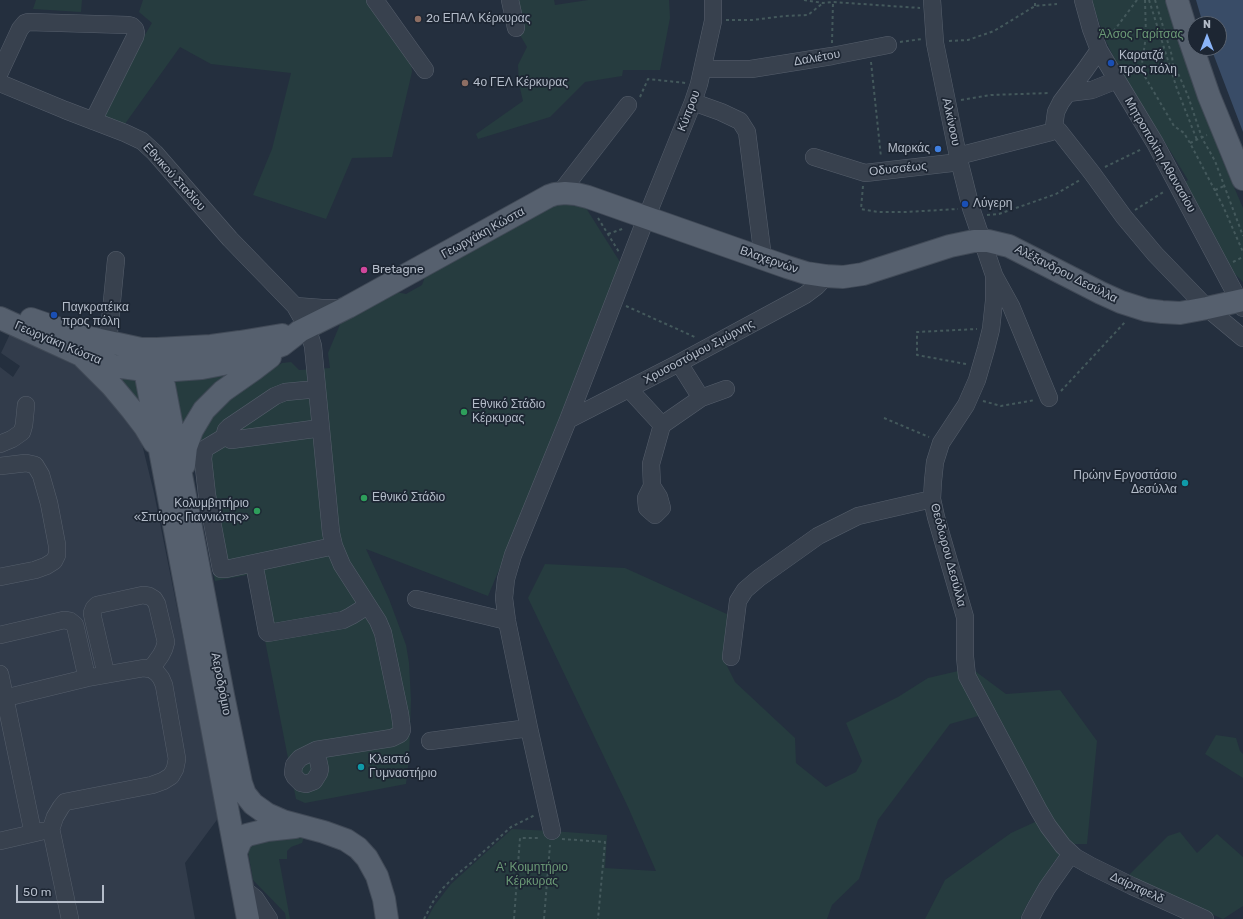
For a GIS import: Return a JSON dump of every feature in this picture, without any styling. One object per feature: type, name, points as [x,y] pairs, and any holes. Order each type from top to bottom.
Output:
[{"type":"main road","points":[[1177,0],[1209,96],[1234,183]]},
{"type":"main road","name":"Βλαχερνών","points":[[560,193],[570,193],[583,196],[638,221],[797,270],[826,276],[843,277],[863,274],[950,246],[982,241]]},
{"type":"main road","name":"Γεωργάκη Κώστα","points":[[0,318],[83,356],[114,366],[153,371],[202,368],[228,363],[245,359],[297,337],[549,196],[560,193]]},
{"type":"main road","name":"Αλέξανδρου Δεσύλλα","points":[[982,241],[994,242],[1009,246],[1101,293],[1138,308],[1153,311],[1185,312],[1242,302]]},
{"type":"main road","name":"Γεωργάκη Κώστα","points":[[0,307],[77,334],[108,342],[149,349],[227,344],[297,337]]},
{"type":"main road","points":[[182,480],[185,453],[189,439],[195,422],[204,410],[223,391],[297,337]]},
{"type":"main road","points":[[149,349],[153,371]]},
{"type":"main road","points":[[83,356],[112,386],[132,410],[145,427],[160,456]]},
{"type":"main road","name":"Αεροδρόμιο","points":[[153,371],[160,456],[206,653],[245,794],[253,804],[267,814],[284,821],[324,832],[346,840],[358,848],[367,858],[377,876],[384,899],[387,919]]},
{"type":"main road","name":"Αεροδρόμιο","points":[[153,371],[182,480],[241,887],[248,919]]},
{"type":"main road","points":[[236,852],[241,840],[247,834],[282,827],[301,826]]},
{"type":"street","points":[[375,0],[425,70]]},
{"type":"street","points":[[510,0],[516,28]]},
{"type":"street","name":"Κύπρου","points":[[551,834],[507,621],[504,588],[509,567],[614,300],[638,221],[693,102],[701,76],[713,20],[713,0]]},
{"type":"street","name":"Μητροπολίτη Αθανασίου","points":[[1083,0],[1089,23],[1099,50],[1156,143],[1242,302]]},
{"type":"street","name":"Αλκίνοου","points":[[926,4],[959,159],[977,212],[982,241]]},
{"type":"street","points":[[0,72],[20,28],[25,23],[132,26],[135,29],[135,37],[93,121]]},
{"type":"street","name":"Δαλιέτου","points":[[701,76],[832,56],[888,45]]},
{"type":"street","points":[[1099,50],[1061,102],[1056,112],[1054,127],[1059,131],[1092,173],[1124,218],[1155,254],[1207,308],[1243,338]]},
{"type":"street","points":[[1068,93],[1092,90],[1116,80]]},
{"type":"street","name":"Εθνικού Σταδίου","points":[[0,83],[131,135],[149,147],[230,239],[295,306],[297,337]]},
{"type":"street","points":[[693,102],[727,114],[740,121],[747,132],[762,258]]},
{"type":"street","points":[[560,193],[628,104]]},
{"type":"street","name":"Οδυσσέως","points":[[814,157],[865,173],[883,172],[959,159],[1051,132],[1054,127]]},
{"type":"street","name":"Θεόδωρου Δεσύλλα","points":[[982,241],[994,275],[994,302],[990,329],[981,367],[970,397],[942,443],[935,462],[932,499],[965,617],[965,657],[968,676],[1044,820],[1059,841],[1071,854]]},
{"type":"street","points":[[108,342],[116,260]]},
{"type":"street","points":[[994,275],[1011,306],[1049,398]]},
{"type":"street","name":"Χρυσοστόμου Σμύρνης","points":[[568,420],[679,363],[805,295],[817,286],[826,276]]},
{"type":"street","points":[[295,306],[348,308]]},
{"type":"street","points":[[297,337],[313,346],[331,533],[334,546],[342,566],[378,621],[383,633],[402,730],[400,734],[392,738],[316,750]]},
{"type":"street","points":[[679,363],[701,398]]},
{"type":"street","points":[[317,389],[285,392],[276,396],[229,427],[226,432],[226,436],[206,448],[203,459],[207,495],[221,569],[334,546]]},
{"type":"street","points":[[629,389],[662,424]]},
{"type":"street","points":[[652,486],[651,464],[662,424],[701,398],[726,389]]},
{"type":"street","points":[[0,444],[12,439],[22,432],[26,406]]},
{"type":"street","points":[[226,436],[229,439],[234,440],[321,428]]},
{"type":"street","points":[[0,466],[26,463],[35,465],[41,475],[50,503],[57,545],[57,555],[54,561],[46,566],[35,570],[0,577]]},
{"type":"street","points":[[731,657],[738,601],[745,590],[759,578],[818,536],[858,516],[932,499]]},
{"type":"street","points":[[254,563],[268,633],[343,620],[367,606]]},
{"type":"street","points":[[106,674],[92,613],[94,608],[98,605],[143,595],[154,598],[166,642],[161,655],[151,670]]},
{"type":"street","points":[[416,599],[507,621]]},
{"type":"street","points":[[0,635],[64,620],[70,621],[75,625],[87,678]]},
{"type":"street","points":[[5,698],[87,678],[144,668],[157,673],[164,685],[177,760],[175,769],[171,776],[152,785],[65,802],[61,807],[51,829],[70,919]]},
{"type":"street","points":[[0,674],[33,833]]},
{"type":"street","points":[[430,741],[529,728]]},
{"type":"street","points":[[0,841],[51,829]]},
{"type":"street","points":[[1030,919],[1047,888],[1071,854]]},
{"type":"street","name":"Δαίρπφελδ","points":[[1071,854],[1080,861],[1205,919]]},
{"type":"street","points":[[241,887],[255,898],[269,919]]},
{"type":"path","points":[[804,0],[823,3],[926,4]]},
{"type":"path","points":[[1035,0],[1035,6]]},
{"type":"path","points":[[1099,50],[1137,0]]},
{"type":"path","points":[[1146,0],[1146,36],[1141,70],[1174,126],[1184,132],[1215,190],[1243,252]]},
{"type":"path","points":[[1149,0],[1176,89],[1197,140]]},
{"type":"path","points":[[1155,0],[1172,56],[1173,65],[1188,96],[1202,138],[1215,161],[1234,183],[1239,226],[1243,236]]},
{"type":"path","points":[[832,56],[833,2]]},
{"type":"path","points":[[713,20],[752,20],[808,15],[823,3]]},
{"type":"path","points":[[948,41],[968,40],[994,31],[1035,6],[1057,4]]},
{"type":"path","points":[[888,45],[924,38]]},
{"type":"path","points":[[869,48],[883,172]]},
{"type":"path","points":[[628,104],[639,99],[648,79],[701,76]]},
{"type":"path","points":[[959,100],[991,95],[1068,93]]},
{"type":"path","points":[[1190,143],[1208,134]]},
{"type":"path","points":[[865,173],[861,209],[878,212],[977,212],[999,214],[1056,194],[1092,173],[1156,143]]},
{"type":"path","points":[[1215,190],[1234,183]]},
{"type":"path","points":[[1124,218],[1177,184]]},
{"type":"path","points":[[595,213],[620,255],[623,247]]},
{"type":"path","points":[[608,234],[638,221]]},
{"type":"path","points":[[1233,229],[1239,226]]},
{"type":"path","points":[[614,300],[712,345]]},
{"type":"path","points":[[970,397],[1001,406],[1055,397],[1138,308]]},
{"type":"path","points":[[981,367],[917,355],[917,332],[990,329]]},
{"type":"path","points":[[884,418],[942,443]]},
{"type":"path","points":[[424,919],[434,900],[455,876],[511,827],[547,809]]},
{"type":"path","points":[[544,919],[551,834]]},
{"type":"path","points":[[514,919],[520,838],[551,834],[604,842],[598,919]]},
{"type":"shaded area","points":[[10,334],[76,366],[107,392],[141,440],[154,493],[219,817],[185,863],[195,919],[0,919],[0,367],[13,377],[20,366],[1,353]]},
{"type":"green space","points":[[36,0],[82,0],[81,12],[33,9]]},
{"type":"green space","points":[[143,0],[371,0],[410,52],[412,72],[392,157],[352,158],[326,219],[253,195],[272,149],[291,73],[211,64],[180,47],[122,128],[97,119],[152,23],[139,12]]},
{"type":"green space","points":[[510,0],[554,0],[555,5],[588,0],[669,0],[670,18],[660,70],[623,70],[622,76],[585,82],[550,117],[478,139],[476,134],[523,101],[519,84],[518,65],[527,47],[516,28]]},
{"type":"green space","name":"Άλσος Γαρίτσας","points":[[1092,0],[1167,0],[1185,61],[1204,112],[1214,131],[1219,152],[1243,208],[1243,282],[1234,273],[1224,258],[1185,182],[1188,180],[1117,64],[1105,39]]},
{"type":"green space","name":"Εθνικό Στάδιο","points":[[565,204],[586,208],[620,262],[519,522],[488,596],[366,549],[389,599],[406,645],[409,663],[411,700],[409,758],[406,784],[305,803],[296,799],[252,574],[215,581],[196,474],[198,441],[204,425],[227,399],[282,363],[291,362],[299,370],[330,368],[328,353],[341,322],[396,292],[406,294],[422,285],[426,274],[552,205]]},
{"type":"green space","points":[[243,368],[183,440],[169,377]]},
{"type":"green space","points":[[108,371],[137,377],[147,414]]},
{"type":"green space","name":"Α' Κοιμητήριο Κέρκυρας","points":[[545,564],[625,568],[729,615],[726,664],[735,682],[795,738],[796,763],[826,787],[856,772],[862,761],[846,723],[898,697],[928,678],[971,668],[1006,694],[1060,690],[1097,741],[1087,844],[1075,844],[1053,863],[1044,880],[1027,904],[1020,919],[925,919],[945,880],[1011,833],[1048,816],[996,711],[950,724],[878,820],[859,879],[832,905],[827,919],[427,919],[434,906],[451,884],[512,829],[607,835],[605,868],[656,871],[628,807],[528,598]]},
{"type":"green space","points":[[1216,735],[1236,738],[1240,751],[1243,754],[1243,778],[1205,754]]},
{"type":"green space","points":[[298,830],[345,843],[356,850],[367,861],[375,882],[382,919],[379,919],[371,879],[366,865],[356,854],[344,846],[305,834],[302,843],[291,847],[287,851],[287,859],[279,859],[290,919],[286,919],[285,913],[253,880],[247,846],[249,842],[256,838]]},
{"type":"green space","points":[[1180,832],[1197,853],[1217,834],[1243,857],[1243,906],[1223,919],[1129,879],[1130,874],[1168,836]]},
{"type":"water","points":[[1196,0],[1243,0],[1243,132],[1214,56],[1227,56],[1227,16],[1201,16]]},
{"type":"place","name":"2ο ΕΠΑΛ Κέρκυρας","points":[[418,19]]},
{"type":"place","name":"Καρατζά προς πόλη","points":[[1111,63]]},
{"type":"place","name":"4ο ΓΕΛ Κέρκυρας","points":[[465,83]]},
{"type":"place","name":"Μαρκάς","points":[[938,149]]},
{"type":"place","name":"Λύγερη","points":[[965,204]]},
{"type":"place","name":"Bretagne","points":[[364,270]]},
{"type":"place","name":"Παγκρατέικα προς πόλη","points":[[54,315]]},
{"type":"place","name":"Εθνικό Στάδιο Κέρκυρας","points":[[464,412]]},
{"type":"place","name":"Πρώην Εργοστάσιο Δεσύλλα","points":[[1185,483]]},
{"type":"place","name":"Εθνικό Στάδιο","points":[[364,498]]},
{"type":"place","name":"Κολυμβητήριο «Σπύρος Γιαννιώτης»","points":[[257,511]]},
{"type":"place","name":"Κλειστό Γυμναστήριο","points":[[361,767]]}]
